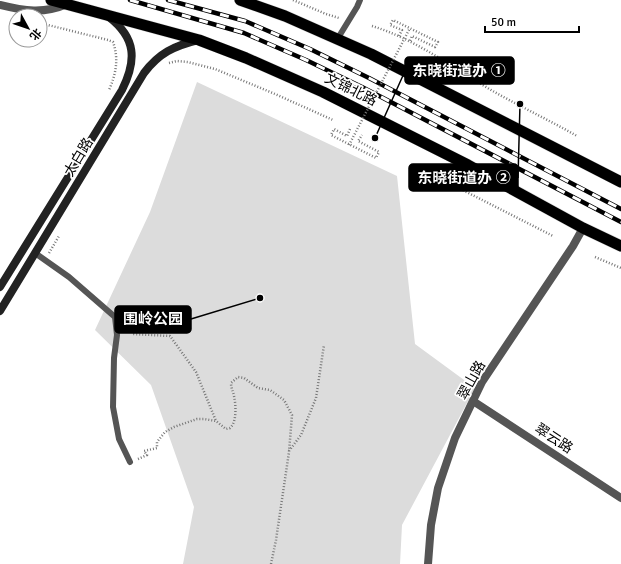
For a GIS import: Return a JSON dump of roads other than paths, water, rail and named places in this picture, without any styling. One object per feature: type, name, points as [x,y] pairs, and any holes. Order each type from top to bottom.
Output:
[{"type":"highway","name":"文锦北路","points":[[51,0],[199,40],[246,58],[323,92],[468,165],[583,228],[621,246]]},
{"type":"highway","points":[[240,0],[285,16],[338,38],[621,182]]},
{"type":"main road","name":"太白路","points":[[0,287],[122,90],[127,79],[132,62],[131,45],[123,30],[105,14]]},
{"type":"main road","name":"太白路","points":[[0,311],[144,73],[157,57],[166,51],[199,40]]},
{"type":"street","points":[[0,5],[22,10],[41,11],[56,9],[67,4]]},
{"type":"street","name":"翠山路","points":[[428,564],[431,525],[438,488],[455,438],[482,382],[573,246],[583,228]]},
{"type":"street","name":"翠云路","points":[[473,401],[621,498]]},
{"type":"lane","points":[[338,38],[360,0]]},
{"type":"lane","points":[[35,253],[69,277],[115,317],[117,335],[114,358],[113,407],[119,438],[130,462]]},
{"type":"railway","points":[[130,0],[244,33],[306,60],[362,87],[621,222]]},
{"type":"railway","points":[[168,0],[245,21],[310,49],[369,78],[621,209]]},
{"type":"place","name":"东晓街道办 ②","points":[[520,104]]},
{"type":"place","name":"东晓街道办 ①","points":[[375,138]]},
{"type":"place","name":"围岭公园","points":[[260,298]]}]
